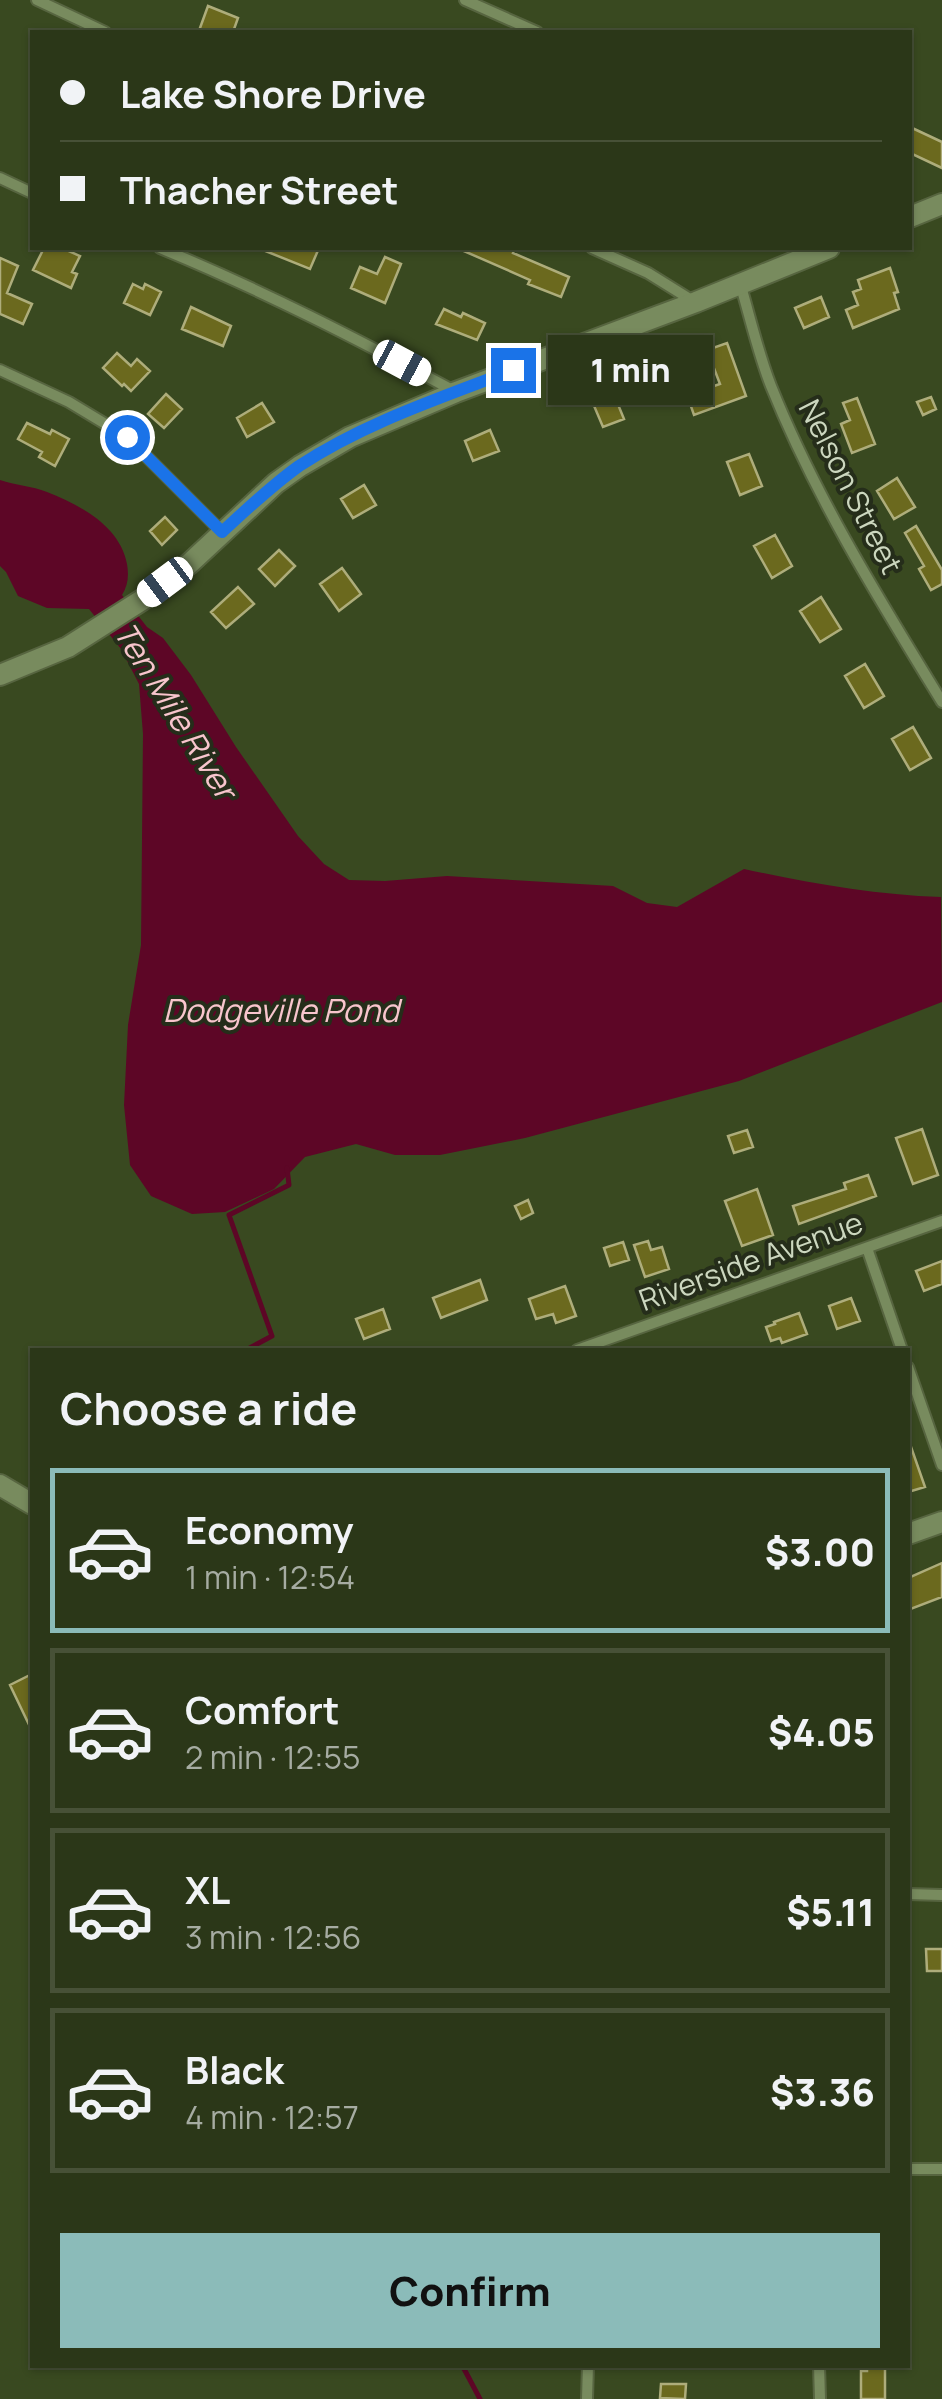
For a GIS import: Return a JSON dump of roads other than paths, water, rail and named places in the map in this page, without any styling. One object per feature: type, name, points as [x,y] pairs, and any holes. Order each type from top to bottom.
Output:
[{"type":"main road","points":[[912,215],[942,204]]},
{"type":"main road","points":[[0,676],[68,647],[142,600],[188,564],[276,483],[323,452],[456,392],[824,250]]},
{"type":"main road","points":[[0,1486],[30,1503]]},
{"type":"main road","points":[[910,1533],[942,1522]]},
{"type":"street","points":[[37,0],[101,30]]},
{"type":"street","points":[[464,0],[532,30]]},
{"type":"street","points":[[0,178],[30,192]]},
{"type":"street","points":[[165,250],[348,334],[456,392]]},
{"type":"street","points":[[596,250],[648,273],[696,302]]},
{"type":"street","name":"Nelson Street","points":[[740,282],[770,382],[798,448],[872,587],[942,702]]},
{"type":"street","points":[[0,370],[69,402],[127,437],[222,532]]},
{"type":"street","name":"Riverside Avenue","points":[[584,1348],[942,1221]]},
{"type":"street","points":[[867,1248],[901,1348]]},
{"type":"street","points":[[910,1373],[942,1465]]},
{"type":"street","points":[[910,1894],[942,1894]]},
{"type":"street","points":[[910,2169],[942,2169]]},
{"type":"street","points":[[587,2399],[588,2368]]},
{"type":"street","points":[[820,2368],[820,2399]]},
{"type":"water","name":"Dodgeville Pond","points":[[0,480],[60,497],[107,528],[127,564],[128,580],[122,595],[191,675],[298,836],[324,864],[349,880],[447,876],[613,886],[647,903],[677,907],[744,869],[842,888],[941,897],[942,1002],[739,1081],[525,1138],[440,1155],[395,1155],[356,1144],[305,1157],[274,1189],[225,1212],[192,1214],[151,1196],[130,1165],[124,1105],[128,1025],[141,945],[143,734],[139,684],[121,649],[89,609],[47,608],[18,596],[0,566]]},
{"type":"waterway","points":[[250,1348],[272,1336],[229,1215],[289,1185],[287,1168]]},
{"type":"waterway","points":[[464,2368],[480,2399]]},
{"type":"water label","name":"Ten Mile River","points":[[175,711]]}]
